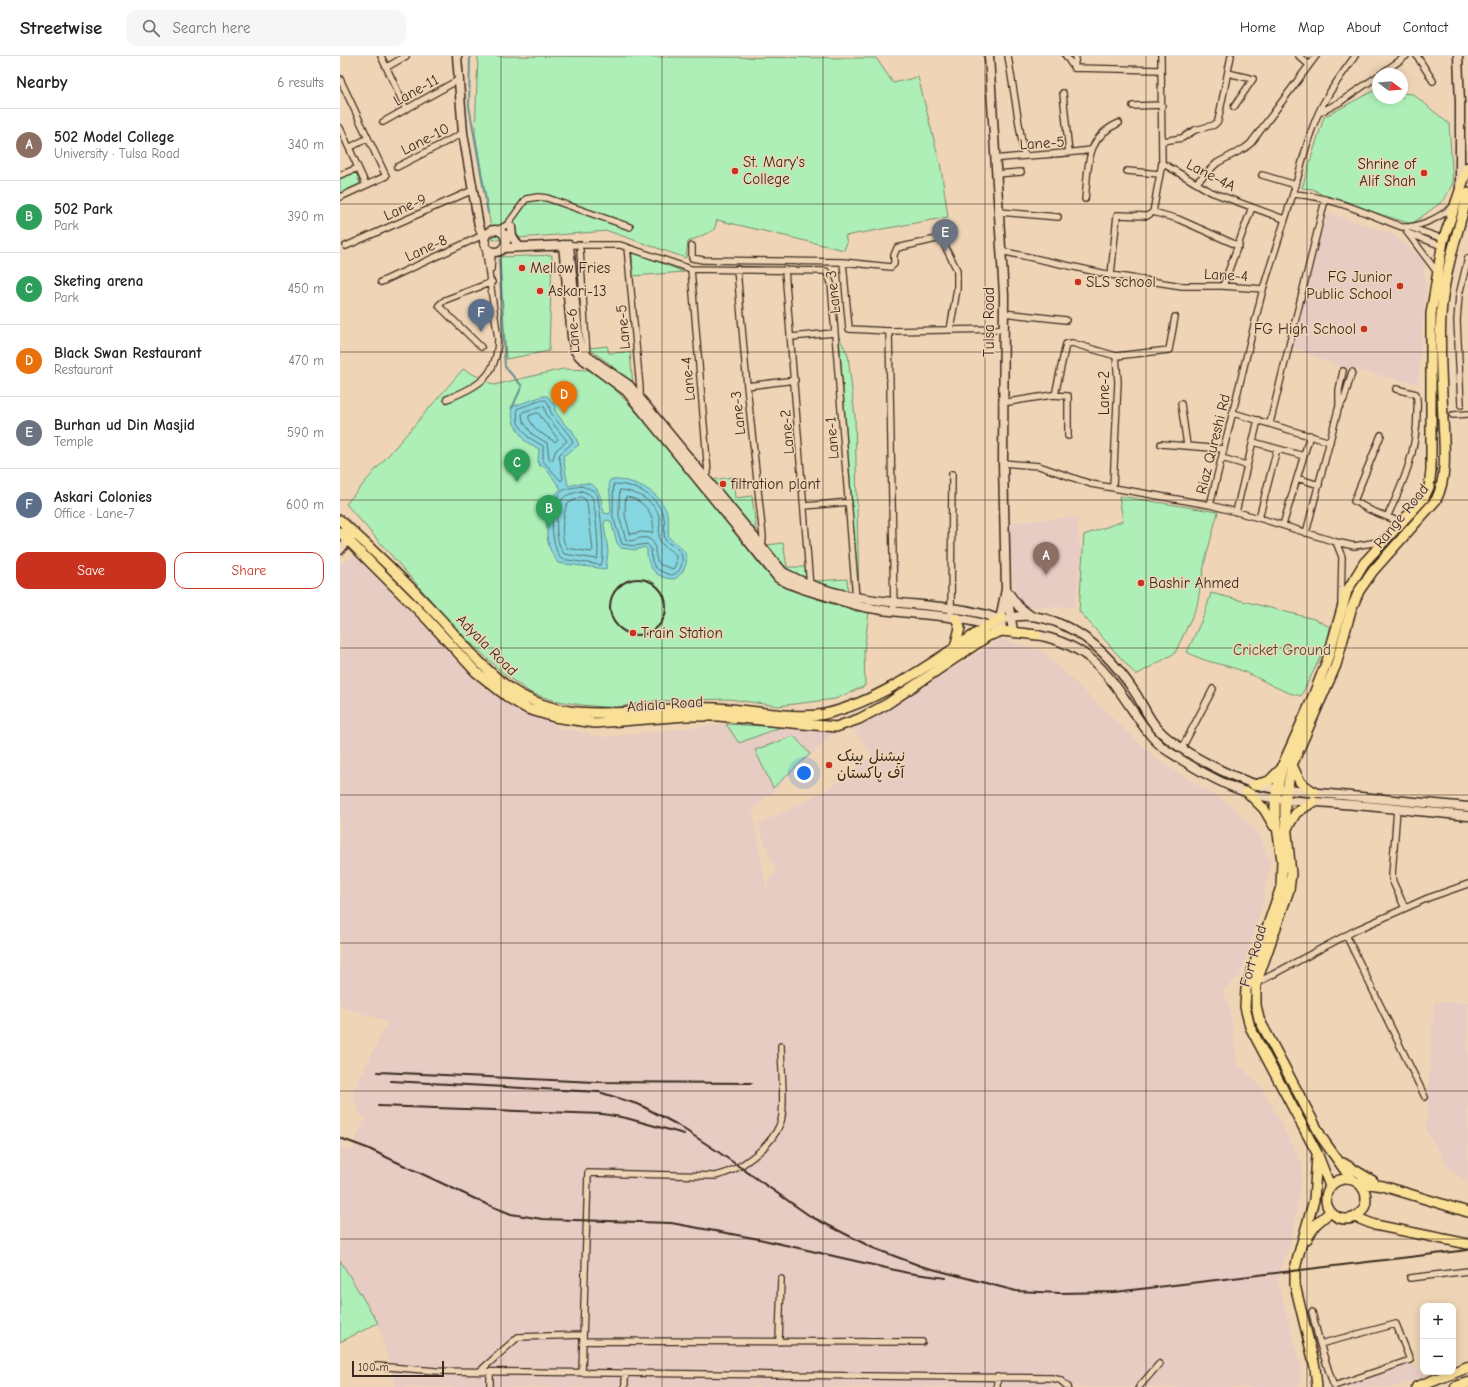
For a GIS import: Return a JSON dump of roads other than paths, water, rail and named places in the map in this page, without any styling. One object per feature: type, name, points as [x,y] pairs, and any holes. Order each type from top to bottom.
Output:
[{"type":"highway","points":[[1417,1387],[1467,1371]]},
{"type":"highway","points":[[1456,1387],[1468,1382]]},
{"type":"main road","points":[[457,56],[464,133],[484,241],[492,251],[498,251],[503,248],[566,245],[579,342],[581,350],[587,360],[618,376],[760,550],[783,572],[810,588],[855,602],[953,614],[981,613],[1001,619]]},
{"type":"main road","name":"Tulsa Road","points":[[989,56],[999,212],[1003,313],[1002,403],[1006,589],[1013,631]]},
{"type":"main road","points":[[1458,56],[1464,191]]},
{"type":"main road","points":[[1460,103],[1464,112],[1468,116]]},
{"type":"main road","points":[[1254,785],[1269,781],[1275,776],[1283,764],[1310,704],[1327,661],[1341,608],[1347,591],[1355,576],[1400,522],[1424,498],[1429,487],[1431,478],[1431,314],[1443,242],[1454,206],[1464,191],[1468,167]]},
{"type":"main road","name":"Range Road","points":[[1286,790],[1292,765],[1336,665],[1350,610],[1359,591],[1373,571],[1436,500],[1441,490],[1443,479],[1444,437],[1441,316],[1444,293],[1455,244],[1464,191]]},
{"type":"main road","points":[[478,214],[484,221],[504,234],[506,239],[503,248]]},
{"type":"main road","points":[[511,227],[512,236],[519,247]]},
{"type":"main road","points":[[484,241],[487,233],[497,230]]},
{"type":"main road","name":"Adyala Road","points":[[340,520],[351,537],[435,612],[488,671],[511,689],[527,698],[549,707],[584,713],[620,714],[706,707],[812,714],[832,711],[888,689],[955,647]]},
{"type":"main road","name":"Adiala Road","points":[[340,532],[351,537],[476,672],[509,698],[528,709],[554,717],[576,721],[595,723],[711,715],[836,726],[859,719],[887,704],[988,636],[1002,630]]},
{"type":"main road","points":[[340,550],[351,537]]},
{"type":"main road","points":[[1006,589],[1019,607],[1030,616]]},
{"type":"main road","name":"Tulsa Road","points":[[1002,630],[1001,619],[1006,589]]},
{"type":"main road","points":[[953,614],[1002,630],[1037,635],[1062,641],[1078,648],[1104,670],[1147,732],[1162,747],[1222,781],[1247,792],[1285,800],[1314,797],[1468,807]]},
{"type":"main road","points":[[953,614],[960,628],[955,647]]},
{"type":"main road","points":[[955,647],[1001,619],[1030,616],[1046,619],[1068,628],[1090,642],[1107,658],[1134,692],[1156,727],[1171,741],[1228,775],[1254,785],[1286,790],[1314,797],[1398,809],[1468,816]]},
{"type":"main road","name":"Fort Road","points":[[1283,764],[1276,789],[1275,799],[1291,874],[1289,890],[1256,984],[1256,1005],[1259,1019],[1332,1153],[1354,1181]]},
{"type":"main road","points":[[1292,765],[1300,782],[1314,797]]},
{"type":"main road","name":"Fort Road","points":[[1286,790],[1281,830],[1281,887],[1246,989],[1245,1007],[1250,1027],[1317,1153],[1330,1186]]},
{"type":"main road","points":[[1247,792],[1264,809],[1281,830],[1296,812],[1314,797]]},
{"type":"main road","points":[[1317,1153],[1314,1200],[1295,1270],[1295,1285],[1315,1367],[1317,1387]]},
{"type":"main road","points":[[1332,1153],[1356,1172],[1383,1186]]},
{"type":"main road","points":[[1468,1212],[1383,1186],[1340,1179],[1330,1186],[1326,1196],[1327,1207],[1330,1212],[1344,1219],[1355,1217],[1376,1225],[1468,1244]]},
{"type":"main road","points":[[1354,1181],[1362,1187],[1366,1200],[1364,1207],[1355,1217]]},
{"type":"main road","points":[[1299,1253],[1315,1225],[1330,1212]]},
{"type":"street","points":[[381,56],[406,109]]},
{"type":"street","points":[[386,67],[406,56]]},
{"type":"street","points":[[1008,56],[1024,155]]},
{"type":"street","points":[[1066,56],[1074,68]]},
{"type":"street","points":[[1074,68],[1076,56]]},
{"type":"street","points":[[1153,212],[1162,163],[1163,141],[1161,56]]},
{"type":"street","points":[[1163,141],[1182,138],[1195,130],[1214,125],[1218,121],[1231,56]]},
{"type":"street","points":[[1299,56],[1309,65]]},
{"type":"street","points":[[1196,183],[1217,162],[1246,148],[1251,143],[1316,56]]},
{"type":"street","name":"Lane-4","points":[[1001,251],[1111,276],[1182,286],[1223,286],[1263,289],[1296,185],[1305,151],[1319,113],[1326,98],[1355,56]]},
{"type":"street","points":[[1389,68],[1406,56]]},
{"type":"street","points":[[1417,56],[1433,81]]},
{"type":"street","points":[[1074,68],[1161,70]]},
{"type":"street","points":[[1228,73],[1252,79],[1234,107]]},
{"type":"street","points":[[340,79],[386,176],[340,197]]},
{"type":"street","name":"Lane-11","points":[[383,122],[460,79]]},
{"type":"street","points":[[1319,113],[1340,102],[1372,80]]},
{"type":"street","points":[[1064,93],[1069,153]]},
{"type":"street","points":[[1133,106],[1162,105]]},
{"type":"street","points":[[1085,199],[1090,150],[1102,133],[1109,127],[1120,123]]},
{"type":"street","points":[[340,128],[366,185]]},
{"type":"street","name":"Lane-10","points":[[397,167],[464,133]]},
{"type":"street","points":[[349,148],[368,138]]},
{"type":"street","name":"Lane-5","points":[[995,159],[1024,155],[1047,156],[1090,150]]},
{"type":"street","name":"Lane-4A","points":[[1162,163],[1211,192],[1284,219]]},
{"type":"street","points":[[340,175],[358,168]]},
{"type":"street","points":[[1127,170],[1160,174]]},
{"type":"street","points":[[996,174],[1021,172]]},
{"type":"street","points":[[1262,175],[1296,185]]},
{"type":"street","name":"Lane-9","points":[[346,246],[474,190]]},
{"type":"street","points":[[1293,194],[1326,200],[1443,242],[1455,244]]},
{"type":"street","points":[[497,230],[513,218],[526,199],[538,197],[547,198],[630,227]]},
{"type":"street","points":[[1270,423],[1326,200]]},
{"type":"street","points":[[1408,230],[1439,218],[1454,206]]},
{"type":"street","points":[[1223,286],[1239,246],[1252,207]]},
{"type":"street","points":[[999,212],[1058,217]]},
{"type":"street","points":[[1111,276],[1117,215],[1146,216],[1153,212],[1178,219],[1239,246]]},
{"type":"street","points":[[506,239],[513,218]]},
{"type":"street","points":[[1408,230],[1437,272]]},
{"type":"street","points":[[843,262],[893,266],[897,248],[941,238],[957,270],[957,289],[950,330]]},
{"type":"street","points":[[447,399],[478,385],[487,376],[494,365],[498,353],[498,339],[491,273],[484,241]]},
{"type":"street","name":"Lane-8","points":[[382,282],[484,241]]},
{"type":"street","points":[[566,245],[608,244],[627,247],[691,269],[785,270]]},
{"type":"street","name":"Lane 3","points":[[692,246],[692,258],[702,260],[843,262],[849,329],[889,331],[1003,329]]},
{"type":"street","name":"Lane-5","points":[[627,247],[639,402]]},
{"type":"street","name":"Lane-6","points":[[580,250],[587,360]]},
{"type":"street","points":[[491,273],[492,251]]},
{"type":"street","points":[[1461,405],[1457,321],[1459,296],[1468,258]]},
{"type":"street","name":"Lane-4","points":[[691,269],[708,473],[703,481]]},
{"type":"street","name":"Lane-3","points":[[737,269],[747,386],[763,537],[760,550]]},
{"type":"street","name":"Lane-1","points":[[785,270],[826,271],[831,283],[849,502],[855,602]]},
{"type":"street","name":"Lane-2","points":[[785,270],[805,506],[810,588]]},
{"type":"street","points":[[481,347],[440,308],[440,305],[445,300],[492,282]]},
{"type":"street","name":"Riaz Qureshi Rd","points":[[1263,289],[1210,505],[1354,546],[1384,541]]},
{"type":"street","points":[[1003,313],[1066,320]]},
{"type":"street","points":[[1116,356],[1166,352],[1169,350],[1175,317]]},
{"type":"street","points":[[889,331],[894,607]]},
{"type":"street","points":[[791,337],[834,333]]},
{"type":"street","name":"Lane-2","points":[[1055,395],[1066,344],[1072,343],[1116,356],[1118,382],[1113,487]]},
{"type":"street","points":[[1306,533],[1339,406],[1339,390],[1343,371]]},
{"type":"street","points":[[1339,406],[1344,399],[1352,372]]},
{"type":"street","points":[[747,386],[795,380]]},
{"type":"street","points":[[1387,517],[1400,490],[1412,458],[1417,424],[1416,394],[1396,389]]},
{"type":"street","points":[[1002,403],[1055,395],[1068,396],[1068,436]]},
{"type":"street","points":[[1181,404],[1187,445]]},
{"type":"street","points":[[1233,413],[1330,442]]},
{"type":"street","points":[[1453,415],[1468,414]]},
{"type":"street","points":[[1236,512],[1246,465],[1258,420]]},
{"type":"street","points":[[1381,435],[1354,501],[1400,522]]},
{"type":"street","points":[[1283,525],[1310,436]]},
{"type":"street","points":[[1253,442],[1304,456]]},
{"type":"street","points":[[1161,444],[1224,449]]},
{"type":"street","points":[[1259,518],[1277,449]]},
{"type":"street","points":[[1222,458],[1246,465]]},
{"type":"street","points":[[1003,463],[1039,466],[1091,484],[1210,505]]},
{"type":"street","points":[[952,474],[953,614]]},
{"type":"street","points":[[1297,478],[1319,485]]},
{"type":"street","points":[[805,506],[849,502]]},
{"type":"street","points":[[1336,542],[1342,557],[1341,608]]},
{"type":"street","points":[[1182,748],[1213,689]]},
{"type":"street","points":[[1398,809],[1392,875],[1393,882],[1405,908]]},
{"type":"street","points":[[1246,989],[1346,935],[1405,908],[1468,884]]},
{"type":"street","points":[[1346,935],[1425,1097]]},
{"type":"street","points":[[582,1373],[588,1174],[715,1176],[725,1174],[760,1153],[781,1123],[781,1046]]},
{"type":"street","points":[[1410,1278],[1468,1271]]},
{"type":"street","points":[[779,1342],[781,1279]]},
{"type":"street","points":[[1312,1312],[1320,1344],[1334,1387],[1410,1360],[1396,1324],[1320,1344]]},
{"type":"street","points":[[479,1372],[518,1337],[779,1342],[922,1342]]},
{"type":"street","points":[[1139,1387],[1159,1364]]},
{"type":"street","points":[[377,1366],[436,1371],[479,1372],[1052,1378],[1060,1380],[1068,1387]]},
{"type":"street","points":[[490,1372],[490,1387]]},
{"type":"street","points":[[625,1374],[625,1387]]},
{"type":"street","points":[[997,1377],[997,1387]]},
{"type":"water","points":[[547,396],[555,406],[555,411],[566,426],[572,430],[579,445],[563,456],[568,486],[585,483],[591,484],[598,491],[604,513],[610,514],[610,480],[628,481],[638,484],[654,494],[665,508],[669,520],[669,538],[685,553],[686,566],[678,577],[674,579],[667,578],[657,574],[650,566],[647,549],[645,547],[635,550],[621,548],[617,543],[611,521],[606,520],[604,524],[608,551],[606,569],[558,563],[550,549],[547,526],[549,508],[552,500],[561,489],[544,466],[540,466],[538,461],[539,449],[525,441],[514,424],[511,407]]},
{"type":"waterway","points":[[470,56],[469,106],[488,213]]},
{"type":"waterway","points":[[499,260],[505,367],[522,386],[512,408]]},
{"type":"railway","points":[[638,579],[649,581],[658,587],[664,596],[666,607],[664,618],[658,627],[649,633],[638,635],[627,633],[618,627],[612,618],[610,607],[612,596],[618,587],[627,581],[638,579]]},
{"type":"railway","points":[[378,1072],[595,1082],[752,1083]]},
{"type":"railway","points":[[391,1081],[599,1092],[640,1105],[676,1124],[810,1216],[873,1248],[921,1266],[1016,1291],[1060,1293],[1115,1292],[1468,1250]]},
{"type":"railway","points":[[378,1106],[603,1114],[626,1118],[684,1134]]},
{"type":"railway","points":[[340,1138],[367,1148],[486,1204],[511,1214],[542,1219],[671,1223],[759,1239],[908,1273],[946,1278]]},
{"type":"place","name":"St. Mary's College","points":[[735,171]]},
{"type":"place","name":"Shrine of Alif Shah","points":[[1424,173]]},
{"type":"place","name":"Burhan ud Din Masjid","points":[[945,252]]},
{"type":"place","name":"Mellow Fries","points":[[522,268]]},
{"type":"place","name":"SLS school","points":[[1078,282]]},
{"type":"place","name":"FG Junior Public School","points":[[1400,286]]},
{"type":"place","name":"Askari-13","points":[[540,291]]},
{"type":"place","name":"FG High School","points":[[1364,329]]},
{"type":"place","name":"Askari Colonies","points":[[481,332]]},
{"type":"place","name":"Black Swan Restaurant","points":[[564,414]]},
{"type":"place","name":"Sketing arena","points":[[517,482]]},
{"type":"place","name":"filtration plant","points":[[723,484]]},
{"type":"place","name":"502 Park","points":[[549,528]]},
{"type":"place","name":"502 Model College","points":[[1046,575]]},
{"type":"place","name":"Bashir Ahmed","points":[[1141,583]]},
{"type":"place","name":"Train Station","points":[[633,633]]},
{"type":"place","name":"نیشنل بینک آف پاکستان","points":[[829,765]]},
{"type":"park label","name":"Cricket Ground","points":[[1282,650]]}]
